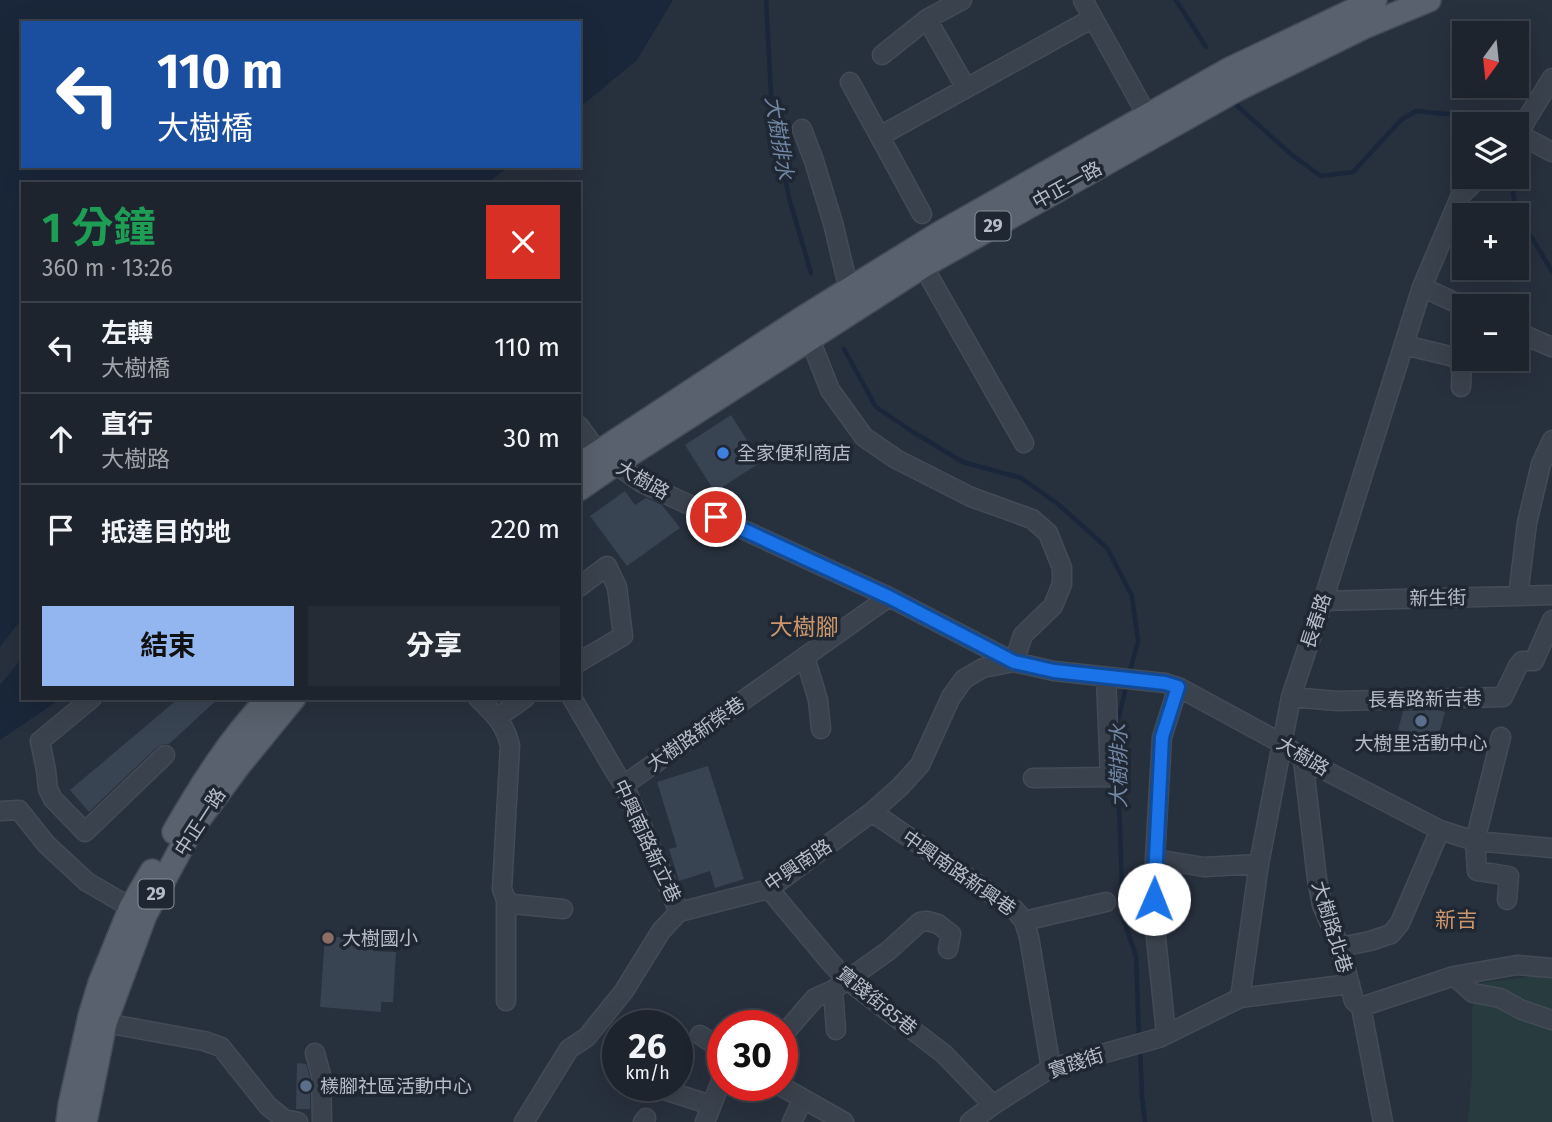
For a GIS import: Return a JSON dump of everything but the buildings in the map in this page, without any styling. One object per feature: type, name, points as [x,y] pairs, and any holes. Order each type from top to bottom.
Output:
[{"type":"main road","name":"中正一路","points":[[581,486],[598,460],[806,329],[1236,90],[1364,27],[1429,0]]},
{"type":"main road","name":"中正一路","points":[[806,329],[849,290],[940,233],[1228,70],[1362,3]]},
{"type":"main road","name":"中正一路","points":[[68,1122],[90,1016],[100,983],[205,778],[267,700]]},
{"type":"main road","name":"中正一路","points":[[85,1122],[105,1023],[138,911],[191,830],[292,700]]},
{"type":"street","points":[[882,55],[927,19],[962,0]]},
{"type":"street","points":[[1083,0],[1147,115]]},
{"type":"street","points":[[880,136],[1093,18]]},
{"type":"street","points":[[927,19],[966,88]]},
{"type":"street","points":[[1529,117],[1552,78]]},
{"type":"street","points":[[850,82],[922,214]]},
{"type":"street","points":[[802,130],[833,223],[849,290]]},
{"type":"street","points":[[1529,140],[1552,152]]},
{"type":"street","name":"長春路","points":[[1240,998],[1259,864],[1291,697],[1422,287],[1461,195],[1467,189]]},
{"type":"street","points":[[923,266],[1024,443]]},
{"type":"street","points":[[1422,287],[1452,301]]},
{"type":"street","points":[[806,329],[830,390],[864,437],[896,459],[971,497],[1032,519],[1048,533],[1062,568],[1062,584],[1052,606],[1023,635],[1014,662]]},
{"type":"street","points":[[1529,337],[1552,347]]},
{"type":"street","points":[[1404,345],[1462,361],[1461,387]]},
{"type":"street","name":"大樹路","points":[[581,430],[598,460],[889,597],[1014,662],[1054,671],[1172,685],[1283,744],[1303,759],[1440,830],[1475,841],[1552,848]]},
{"type":"street","points":[[1518,596],[1527,523],[1541,464],[1552,440]]},
{"type":"street","points":[[581,586],[607,566],[617,587],[622,636],[581,661]]},
{"type":"street","name":"新生街","points":[[1323,601],[1552,595]]},
{"type":"street","name":"大樹路新榮巷","points":[[624,785],[889,597]]},
{"type":"street","name":"長春路新吉巷","points":[[1291,697],[1337,701],[1503,697],[1522,661],[1534,661],[1552,620]]},
{"type":"street","points":[[804,657],[818,700],[821,729]]},
{"type":"street","points":[[1534,661],[1552,660]]},
{"type":"street","name":"中興南路","points":[[679,912],[769,890],[873,813],[920,765],[951,697],[964,679],[983,668],[1014,662]]},
{"type":"street","points":[[1033,778],[1110,777],[1110,678]]},
{"type":"street","points":[[1172,685],[1162,737],[1155,859],[1154,919],[1163,1035],[1240,998]]},
{"type":"street","points":[[90,700],[40,741],[48,789],[53,799],[85,832],[165,755]]},
{"type":"street","points":[[480,700],[498,717],[507,732],[510,746],[502,889],[506,900],[506,1000]]},
{"type":"street","points":[[498,717],[522,700]]},
{"type":"street","name":"中興南路新立巷","points":[[573,700],[624,785],[679,912]]},
{"type":"street","points":[[1501,737],[1475,841],[1477,871],[1509,876],[1507,900]]},
{"type":"street","name":"大樹路北巷","points":[[1240,998],[1349,985],[1340,947],[1322,905],[1303,759]]},
{"type":"street","points":[[0,811],[19,810],[46,844],[88,882],[138,911]]},
{"type":"street","name":"中興南路新興巷","points":[[873,813],[1015,910],[1024,921],[1051,1068]]},
{"type":"street","points":[[1340,947],[1391,934],[1400,923],[1440,830]]},
{"type":"street","points":[[1155,859],[1204,867],[1259,864]]},
{"type":"street","name":"實踐街85巷","points":[[769,890],[830,962],[840,985],[944,1054],[993,1105]]},
{"type":"street","points":[[506,900],[513,904],[563,909]]},
{"type":"street","points":[[1024,921],[1106,902]]},
{"type":"street","points":[[524,1122],[569,1049],[587,1037],[609,1010],[661,931],[679,912]]},
{"type":"street","points":[[798,1018],[815,998],[840,985],[888,951],[920,922],[927,921],[938,925],[951,934],[948,949]]},
{"type":"street","points":[[1361,1007],[1454,976],[1517,965],[1552,968]]},
{"type":"street","points":[[1454,976],[1473,993],[1500,998],[1522,1010],[1552,1020]]},
{"type":"street","points":[[836,1030],[840,985]]},
{"type":"street","points":[[1349,985],[1354,1000],[1361,1007],[1382,1122]]},
{"type":"street","points":[[105,1023],[204,1041],[220,1047],[268,1106],[284,1119],[298,1122]]},
{"type":"street","points":[[699,1035],[707,1040]]},
{"type":"street","name":"實踐街","points":[[970,1122],[1051,1068],[1163,1035]]},
{"type":"street","points":[[315,1053],[321,1075],[322,1122]]},
{"type":"street","points":[[798,1096],[844,1122]]},
{"type":"street","points":[[792,1122],[803,1099]]},
{"type":"street","points":[[685,1101],[708,1113]]},
{"type":"shaded area","points":[[1536,976],[1552,977],[1552,1122],[1468,1122],[1472,1074],[1472,1008],[1480,983]]},
{"type":"water","points":[[0,0],[673,0],[637,60],[581,106],[581,21],[21,21],[21,168],[507,168],[489,182],[21,182],[21,620],[0,647]]},
{"type":"water","points":[[21,659],[21,700],[59,700],[0,740],[0,685]]},
{"type":"waterway","name":"大樹排水","points":[[766,0],[772,112],[789,198],[811,273]]},
{"type":"waterway","points":[[1176,0],[1206,47]]},
{"type":"waterway","points":[[1235,104],[1292,155],[1321,176],[1353,172],[1401,120],[1416,111],[1452,115]]},
{"type":"waterway","points":[[1513,189],[1516,212],[1552,271]]},
{"type":"waterway","name":"大樹排水","points":[[844,349],[876,407],[963,462],[1021,478],[1058,504],[1107,548],[1132,596],[1138,641],[1129,675]]},
{"type":"waterway","name":"大樹排水","points":[[1116,729],[1127,683]]},
{"type":"waterway","name":"大樹排水","points":[[1118,773],[1123,918],[1136,956],[1139,1038]]},
{"type":"waterway","name":"大樹排水","points":[[1140,1047],[1145,1122]]},
{"type":"place","name":"全家便利商店","points":[[723,453]]},
{"type":"place","name":"大樹里活動中心","points":[[1421,721]]},
{"type":"place","name":"大樹國小","points":[[328,938]]},
{"type":"place","name":"檨腳社區活動中心","points":[[306,1086]]},
{"type":"district","name":"大樹腳","points":[[804,627]]},
{"type":"district","name":"新吉","points":[[1456,920]]},
{"type":"route","points":[[716,517],[889,597],[1014,662],[1054,671],[1165,683],[1178,687],[1162,737],[1154,899]]}]
